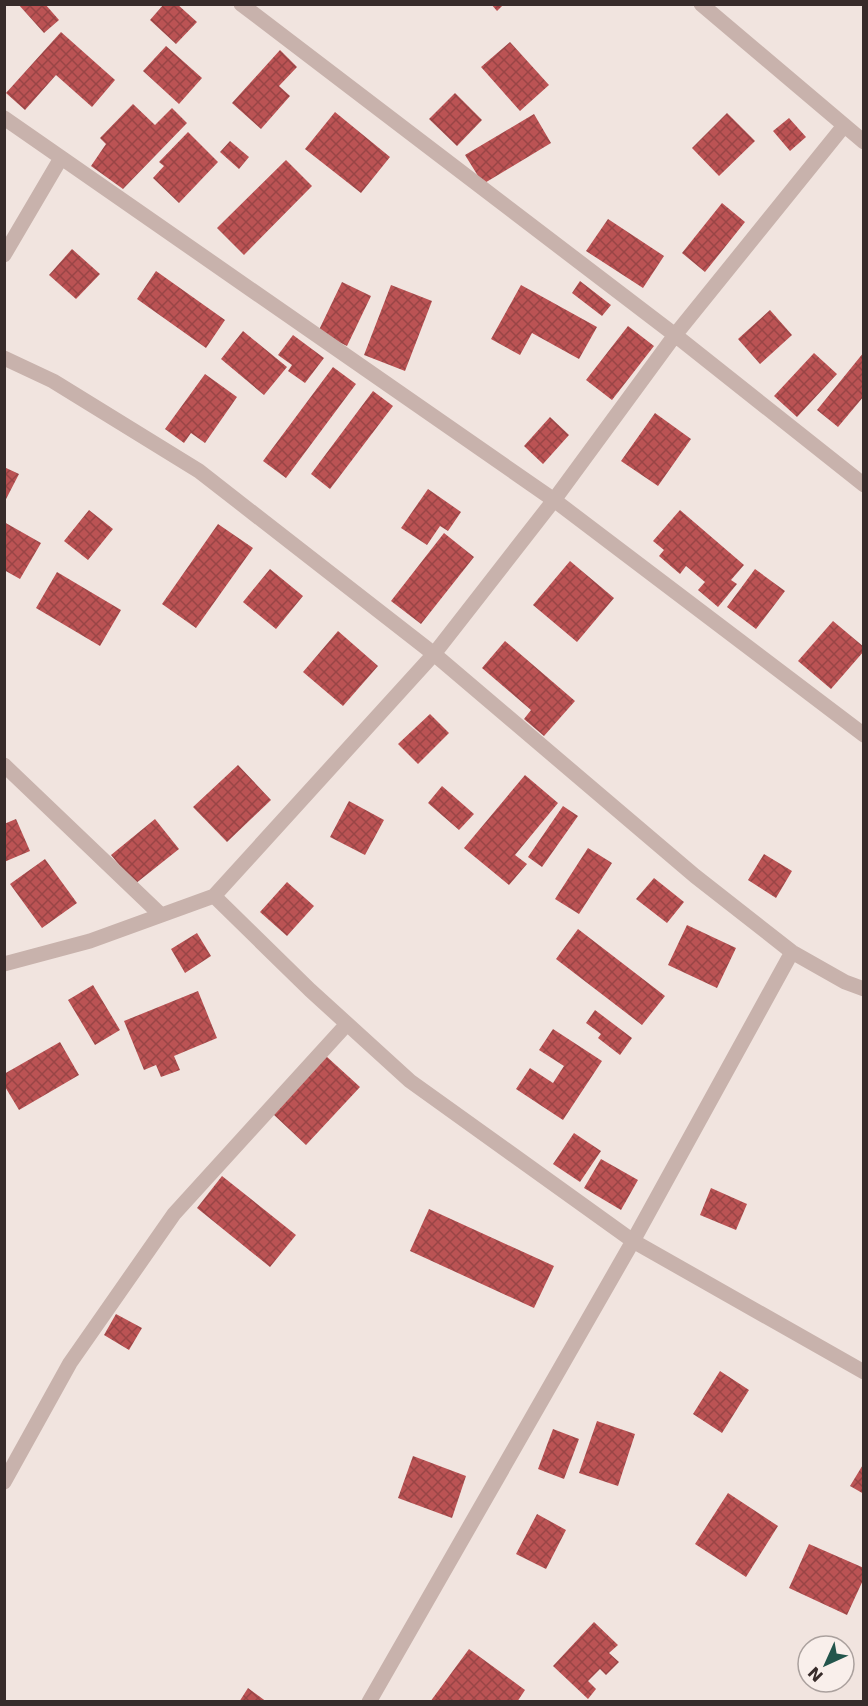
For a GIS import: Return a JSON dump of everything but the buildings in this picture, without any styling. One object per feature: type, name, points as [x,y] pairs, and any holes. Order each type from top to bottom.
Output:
[{"type":"street","points":[[242,4],[675,335],[864,484]]},
{"type":"street","points":[[701,4],[843,127],[864,142]]},
{"type":"street","points":[[4,118],[554,500],[864,735]]},
{"type":"street","points":[[4,964],[90,941],[214,896],[434,654],[554,500],[675,335],[843,127]]},
{"type":"street","points":[[4,255],[61,158]]},
{"type":"street","points":[[4,358],[54,381],[200,471],[434,654],[695,876],[792,952],[845,982],[864,989]]},
{"type":"street","points":[[4,765],[161,915]]},
{"type":"street","points":[[214,896],[410,1082],[633,1241],[864,1372]]},
{"type":"street","points":[[369,1701],[633,1241],[792,952]]},
{"type":"street","points":[[4,1482],[70,1363],[174,1214],[347,1024]]}]
